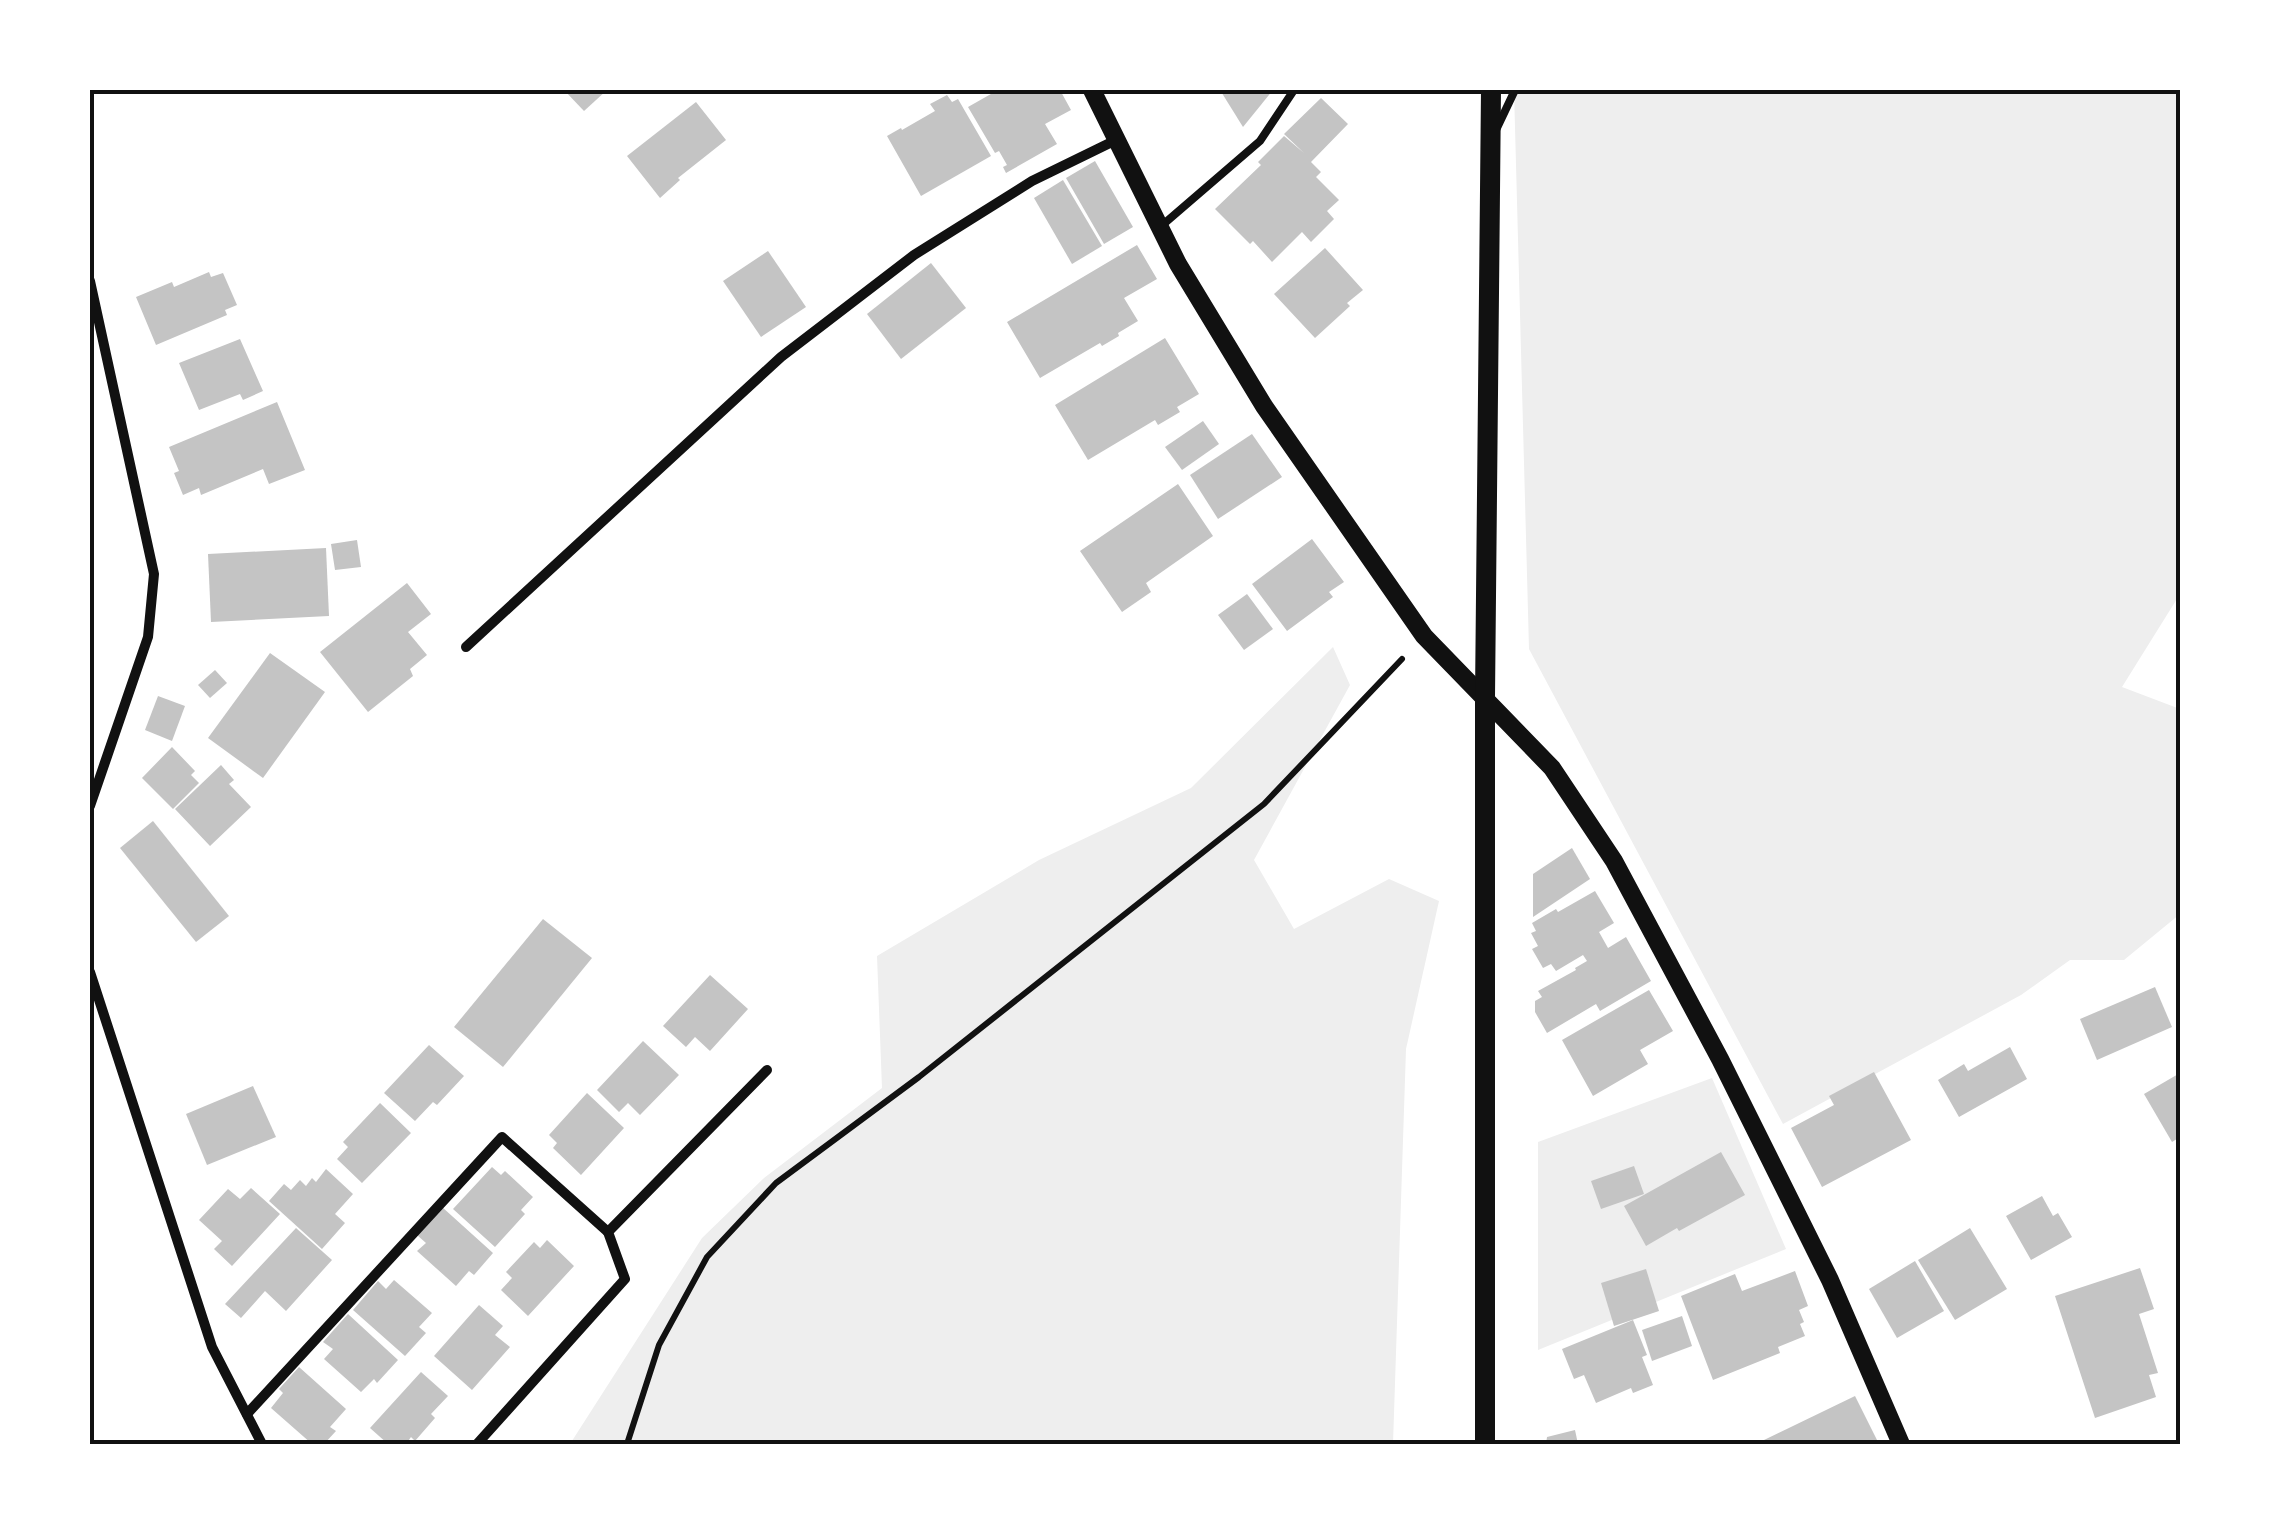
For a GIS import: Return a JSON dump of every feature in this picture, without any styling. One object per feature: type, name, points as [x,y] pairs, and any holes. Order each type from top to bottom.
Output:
[{"type":"main road","points":[[1485,1444],[1485,697],[1491,90]]},
{"type":"street","points":[[1092,90],[1178,264],[1264,406],[1424,636],[1552,768],[1614,861],[1720,1059],[1830,1280],[1900,1444]]},
{"type":"street","points":[[466,647],[781,357],[914,255],[1032,181],[1116,140]]},
{"type":"street","points":[[90,281],[154,574],[148,638],[90,806]]},
{"type":"street","points":[[90,972],[212,1347],[262,1444]]},
{"type":"street","points":[[608,1232],[767,1070]]},
{"type":"street","points":[[247,1414],[502,1137],[608,1232],[626,1279],[477,1444]]},
{"type":"lane","points":[[1159,228],[1260,141],[1294,90]]},
{"type":"lane","points":[[1490,143],[1515,90]]},
{"type":"path","points":[[627,1444],[659,1345],[708,1257],[776,1182],[919,1077],[1264,804],[1424,636]]},
{"type":"shaded area","points":[[1514,90],[2180,90],[2180,594],[2122,687],[2180,709],[2180,914],[2124,960],[2070,960],[2021,995],[1783,1124],[1529,649]]},
{"type":"shaded area","points":[[1333,647],[1350,685],[1254,860],[1294,929],[1389,879],[1439,901],[1406,1049],[1393,1444],[570,1444],[702,1238],[764,1178],[882,1088],[877,956],[1039,860],[1191,788]]},
{"type":"shaded area","points":[[1712,1078],[1786,1249],[1538,1350],[1538,1142]]},
{"type":"building","points":[[564,90],[607,90],[584,111]]},
{"type":"building","points":[[998,90],[1060,90],[1071,110],[1045,124],[1057,144],[1006,173],[1003,167],[1007,165],[999,151],[995,153],[968,107]]},
{"type":"building","points":[[1220,90],[1273,90],[1243,127]]},
{"type":"building","points":[[947,95],[952,102],[958,99],[991,156],[921,196],[887,136],[935,111],[930,104]]},
{"type":"building","points":[[1321,98],[1348,124],[1311,162],[1321,172],[1316,177],[1339,200],[1327,211],[1334,219],[1311,242],[1302,232],[1272,262],[1215,209],[1261,165],[1258,162],[1284,136],[1304,153],[1284,134]]},
{"type":"building","points":[[696,102],[726,140],[678,178],[660,198],[627,156]]},
{"type":"building","points":[[1095,161],[1133,227],[1104,244],[1066,178]]},
{"type":"building","points":[[1063,180],[1102,246],[1072,264],[1034,198]]},
{"type":"building","points":[[1137,245],[1157,279],[1124,298],[1138,321],[1102,346],[1100,343],[1040,378],[1007,322]]},
{"type":"building","points":[[1325,248],[1363,290],[1315,338],[1274,294]]},
{"type":"building","points":[[768,251],[806,307],[761,337],[723,281]]},
{"type":"building","points":[[931,263],[966,308],[901,359],[867,314]]},
{"type":"building","points":[[209,272],[211,277],[223,273],[237,305],[225,310],[227,315],[156,345],[136,297]]},
{"type":"building","points":[[1165,338],[1199,394],[1177,407],[1180,412],[1158,425],[1155,420],[1088,460],[1055,405]]},
{"type":"building","points":[[240,339],[263,391],[243,400],[240,394],[199,410],[179,363]]},
{"type":"building","points":[[277,402],[305,470],[269,484],[263,469],[201,495],[199,488],[183,495],[169,447]]},
{"type":"building","points":[[1203,421],[1219,444],[1182,470],[1165,447]]},
{"type":"building","points":[[1252,434],[1282,477],[1218,519],[1190,475]]},
{"type":"building","points":[[1178,484],[1213,536],[1146,583],[1151,592],[1122,612],[1080,551]]},
{"type":"building","points":[[1312,539],[1344,582],[1329,592],[1333,597],[1287,631],[1252,584]]},
{"type":"building","points":[[357,540],[361,567],[335,570],[331,544]]},
{"type":"building","points":[[326,548],[329,616],[211,622],[208,554]]},
{"type":"building","points":[[407,583],[431,614],[408,632],[427,655],[410,669],[413,676],[368,712],[320,652]]},
{"type":"building","points":[[1247,594],[1273,629],[1244,650],[1218,615]]},
{"type":"building","points":[[270,653],[325,692],[263,778],[208,738]]},
{"type":"building","points":[[215,670],[227,683],[210,698],[198,685]]},
{"type":"building","points":[[158,696],[185,706],[172,741],[145,730]]},
{"type":"building","points":[[172,747],[195,771],[191,775],[199,783],[173,809],[142,778]]},
{"type":"building","points":[[221,765],[234,780],[229,784],[251,807],[210,846],[175,809]]},
{"type":"building","points":[[153,821],[229,916],[196,942],[120,848]]},
{"type":"building","points":[[1572,848],[1590,879],[1533,917],[1533,874]]},
{"type":"building","points":[[1595,891],[1614,923],[1599,932],[1608,948],[1626,937],[1651,981],[1600,1011],[1596,1004],[1547,1033],[1535,1012],[1535,1001],[1542,997],[1538,991],[1587,961],[1583,955],[1556,971],[1551,964],[1543,968],[1532,949],[1538,946],[1531,933],[1536,931],[1532,923]]},
{"type":"building","points":[[543,919],[592,958],[503,1067],[454,1027]]},
{"type":"building","points":[[710,975],[748,1009],[710,1051],[695,1037],[686,1047],[663,1026]]},
{"type":"building","points":[[2155,987],[2172,1027],[2097,1060],[2080,1019]]},
{"type":"building","points":[[1649,990],[1673,1031],[1640,1050],[1648,1064],[1593,1096],[1562,1040]]},
{"type":"building","points":[[643,1041],[679,1075],[640,1115],[628,1103],[619,1112],[597,1090]]},
{"type":"building","points":[[429,1045],[464,1076],[437,1105],[433,1102],[415,1121],[384,1093]]},
{"type":"building","points":[[2010,1047],[2027,1079],[1959,1117],[1938,1080],[1964,1064],[1968,1071]]},
{"type":"building","points":[[1874,1072],[1911,1140],[1822,1187],[1791,1128],[1834,1105],[1829,1096]]},
{"type":"building","points":[[2180,1073],[2180,1137],[2172,1142],[2144,1094]]},
{"type":"building","points":[[253,1086],[276,1137],[207,1165],[186,1114]]},
{"type":"building","points":[[587,1093],[624,1128],[581,1175],[553,1148],[557,1143],[549,1135]]},
{"type":"building","points":[[380,1103],[411,1133],[362,1183],[337,1159],[348,1147],[343,1142]]},
{"type":"building","points":[[1721,1152],[1745,1195],[1646,1246],[1624,1206]]},
{"type":"building","points":[[1634,1166],[1644,1194],[1601,1209],[1591,1181]]},
{"type":"building","points":[[492,1167],[501,1175],[505,1171],[533,1197],[521,1210],[525,1214],[495,1247],[453,1209]]},
{"type":"building","points":[[326,1169],[353,1194],[335,1214],[345,1223],[322,1249],[269,1201],[284,1184],[291,1190],[300,1180],[306,1186],[312,1178],[316,1182]]},
{"type":"building","points":[[251,1188],[280,1214],[232,1266],[214,1249],[222,1241],[199,1220],[228,1189],[240,1199]]},
{"type":"building","points":[[2042,1196],[2072,1237],[2031,1260],[2006,1216]]},
{"type":"building","points":[[442,1207],[493,1253],[474,1275],[469,1271],[456,1286],[417,1251],[426,1243],[417,1235]]},
{"type":"building","points":[[296,1228],[332,1260],[286,1311],[265,1291],[241,1318],[225,1304]]},
{"type":"building","points":[[1970,1228],[2007,1289],[1955,1320],[1918,1260]]},
{"type":"building","points":[[547,1240],[574,1266],[528,1316],[501,1290],[512,1278],[506,1272],[534,1242],[540,1248]]},
{"type":"building","points":[[1915,1261],[1944,1311],[1897,1338],[1869,1289]]},
{"type":"building","points":[[2140,1268],[2154,1309],[2139,1314],[2158,1373],[2149,1375],[2156,1397],[2095,1418],[2055,1296]]},
{"type":"building","points":[[1646,1269],[1659,1311],[1614,1326],[1601,1283]]},
{"type":"building","points":[[1795,1271],[1808,1306],[1799,1310],[1805,1336],[1778,1347],[1780,1353],[1713,1380],[1681,1296],[1735,1274],[1742,1291]]},
{"type":"building","points":[[394,1280],[432,1313],[419,1327],[426,1333],[405,1356],[353,1310],[378,1281],[386,1289]]},
{"type":"building","points":[[479,1305],[503,1326],[495,1335],[510,1347],[472,1390],[434,1356]]},
{"type":"building","points":[[348,1314],[398,1360],[377,1383],[374,1379],[361,1392],[324,1359],[333,1349],[323,1342]]},
{"type":"building","points":[[1682,1316],[1692,1346],[1652,1361],[1642,1330]]},
{"type":"building","points":[[1633,1320],[1647,1355],[1642,1357],[1653,1385],[1633,1393],[1631,1388],[1596,1403],[1584,1375],[1574,1379],[1562,1349]]},
{"type":"building","points":[[299,1367],[346,1409],[330,1427],[336,1431],[324,1444],[312,1444],[271,1408],[283,1393],[279,1389]]},
{"type":"building","points":[[421,1372],[448,1396],[431,1414],[435,1418],[415,1441],[411,1437],[406,1444],[388,1444],[370,1428]]},
{"type":"building","points":[[1855,1396],[1879,1444],[1766,1444],[1764,1440]]},
{"type":"building","points":[[1575,1430],[1578,1444],[1546,1444],[1547,1437]]}]
